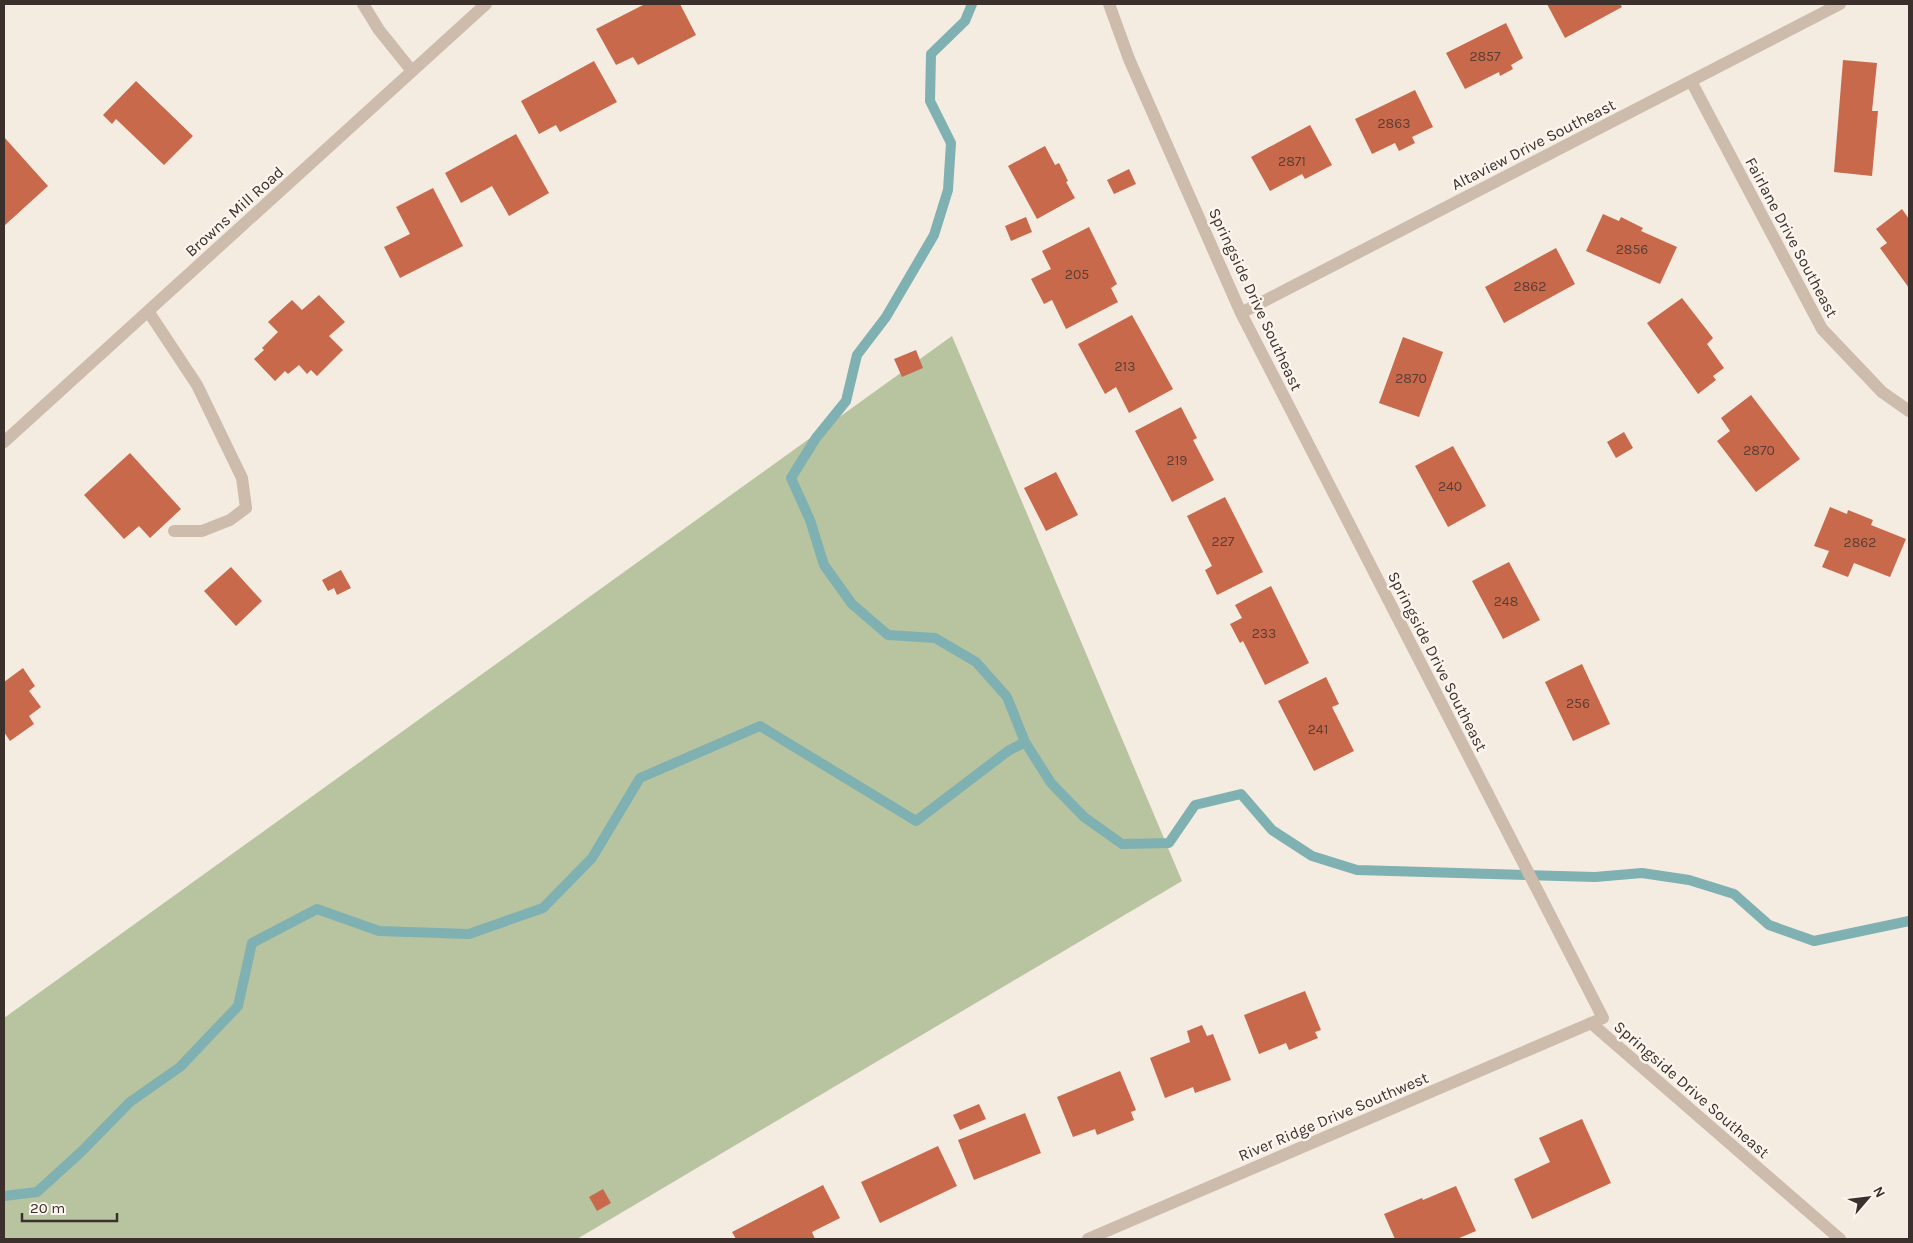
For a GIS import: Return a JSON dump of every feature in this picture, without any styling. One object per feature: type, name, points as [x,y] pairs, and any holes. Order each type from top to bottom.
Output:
[{"type":"street","points":[[363,4],[380,30],[412,71]]},
{"type":"street","name":"Browns Mill Road","points":[[4,442],[486,4]]},
{"type":"street","name":"Springside Drive Southeast","points":[[1109,4],[1129,59],[1241,313],[1603,1018],[1591,1023],[1840,1239]]},
{"type":"street","name":"Altaview Drive Southeast","points":[[1241,313],[1840,4]]},
{"type":"street","name":"Fairlane Drive Southeast","points":[[1691,81],[1822,328],[1882,392],[1909,411]]},
{"type":"street","points":[[148,311],[197,385],[242,478],[246,508],[230,520],[202,531],[174,532]]},
{"type":"street","name":"River Ridge Drive Southwest","points":[[1088,1239],[1591,1023]]},
{"type":"green space","points":[[952,336],[1182,881],[577,1239],[4,1239],[4,1018]]},
{"type":"building","points":[[645,4],[680,4],[696,35],[638,65],[633,57],[616,65],[596,29]]},
{"type":"building","points":[[1547,4],[1620,4],[1622,7],[1565,38]]},
{"type":"building","points":[[1506,23],[1523,58],[1511,65],[1513,69],[1500,76],[1499,72],[1465,89],[1446,53]]},
{"type":"building","points":[[1843,60],[1877,63],[1872,111],[1878,111],[1872,176],[1834,172]]},
{"type":"building","points":[[594,61],[617,102],[560,132],[556,125],[539,134],[521,101]]},
{"type":"building","points":[[136,81],[193,136],[164,165],[116,119],[112,124],[103,115]]},
{"type":"building","points":[[1415,90],[1433,127],[1412,137],[1415,143],[1399,151],[1395,143],[1372,154],[1355,119]]},
{"type":"building","points":[[1310,125],[1332,165],[1305,179],[1302,174],[1270,191],[1251,157]]},
{"type":"building","points":[[516,134],[549,193],[509,216],[492,186],[461,203],[445,173]]},
{"type":"building","points":[[4,137],[48,186],[4,226]]},
{"type":"building","points":[[1045,146],[1055,165],[1059,163],[1068,181],[1066,182],[1075,198],[1037,219],[1008,166]]},
{"type":"building","points":[[1129,169],[1136,184],[1114,194],[1107,180]]},
{"type":"building","points":[[433,188],[463,246],[400,278],[384,247],[410,234],[396,207]]},
{"type":"building","points":[[1902,209],[1909,219],[1909,288],[1880,248],[1887,243],[1876,229]]},
{"type":"building","points":[[1603,214],[1619,221],[1621,217],[1643,228],[1641,231],[1677,247],[1660,284],[1586,251]]},
{"type":"building","points":[[1026,217],[1032,232],[1011,241],[1005,226]]},
{"type":"building","points":[[1089,227],[1117,284],[1111,288],[1118,302],[1066,329],[1052,300],[1044,304],[1031,279],[1051,269],[1042,251]]},
{"type":"building","points":[[1556,248],[1575,284],[1504,323],[1485,287]]},
{"type":"building","points":[[319,295],[345,322],[329,336],[343,350],[317,376],[311,370],[307,374],[299,365],[288,374],[285,371],[275,381],[254,359],[278,332],[268,322],[292,300],[302,310]]},
{"type":"building","points":[[1682,298],[1713,338],[1707,344],[1724,368],[1713,376],[1716,380],[1698,394],[1647,323]]},
{"type":"building","points":[[1132,315],[1173,389],[1129,413],[1116,387],[1105,394],[1078,344]]},
{"type":"building","points":[[1403,337],[1443,352],[1419,417],[1379,403]]},
{"type":"building","points":[[916,350],[923,368],[902,377],[894,359]]},
{"type":"building","points":[[1751,395],[1800,459],[1756,492],[1717,441],[1730,431],[1721,418]]},
{"type":"building","points":[[1181,407],[1197,438],[1193,440],[1214,480],[1172,502],[1135,431]]},
{"type":"building","points":[[1624,432],[1633,448],[1616,458],[1607,442]]},
{"type":"building","points":[[1453,446],[1486,506],[1448,527],[1415,466]]},
{"type":"building","points":[[130,453],[181,509],[150,538],[139,526],[124,539],[84,495]]},
{"type":"building","points":[[1056,472],[1078,515],[1046,531],[1024,488]]},
{"type":"building","points":[[1225,497],[1263,572],[1217,595],[1205,570],[1212,566],[1187,516]]},
{"type":"building","points":[[1830,507],[1847,514],[1848,510],[1873,520],[1871,525],[1906,539],[1890,577],[1854,563],[1848,577],[1822,567],[1829,551],[1814,546]]},
{"type":"building","points":[[1509,562],[1540,620],[1503,639],[1472,581]]},
{"type":"building","points":[[231,567],[262,601],[236,626],[204,591]]},
{"type":"building","points":[[341,570],[351,588],[337,595],[334,588],[328,591],[322,580]]},
{"type":"building","points":[[1271,586],[1309,663],[1265,685],[1243,641],[1240,643],[1230,624],[1242,618],[1235,605]]},
{"type":"building","points":[[1582,664],[1610,724],[1573,741],[1545,682]]},
{"type":"building","points":[[23,668],[35,686],[29,691],[41,707],[29,716],[34,724],[10,741],[4,732],[4,682]]},
{"type":"building","points":[[1326,677],[1339,704],[1332,707],[1354,751],[1314,771],[1278,701]]},
{"type":"building","points":[[1305,991],[1321,1030],[1315,1032],[1318,1038],[1289,1050],[1286,1043],[1259,1054],[1244,1015]]},
{"type":"building","points":[[1202,1025],[1207,1036],[1213,1034],[1231,1080],[1195,1093],[1193,1087],[1165,1098],[1150,1058],[1190,1042],[1187,1031]]},
{"type":"building","points":[[1120,1071],[1136,1110],[1131,1112],[1134,1120],[1097,1135],[1095,1129],[1073,1137],[1057,1097]]},
{"type":"building","points":[[979,1104],[986,1119],[960,1130],[953,1115]]},
{"type":"building","points":[[1025,1113],[1041,1153],[974,1180],[958,1140]]},
{"type":"building","points":[[1582,1119],[1611,1183],[1532,1219],[1514,1179],[1550,1162],[1539,1138]]},
{"type":"building","points":[[938,1146],[957,1186],[880,1223],[861,1182]]},
{"type":"building","points":[[823,1185],[840,1218],[812,1232],[815,1239],[736,1239],[732,1232]]},
{"type":"building","points":[[1456,1186],[1476,1231],[1457,1239],[1395,1239],[1384,1214]]},
{"type":"building","points":[[603,1189],[611,1203],[597,1211],[589,1197]]},
{"type":"waterway","points":[[972,4],[965,21],[931,54],[930,101],[951,143],[948,190],[934,235],[886,317],[857,355],[846,401],[816,438],[791,478],[810,520],[824,565],[852,604],[888,635],[935,638],[976,662],[1007,697],[1025,742],[1051,783],[1084,817],[1122,844],[1169,843],[1195,805],[1241,794],[1272,830],[1312,856],[1357,870],[1595,877],[1642,873],[1689,880],[1734,894],[1769,925],[1814,941],[1909,921]]},
{"type":"waterway","points":[[4,1196],[37,1192],[81,1152],[130,1102],[180,1067],[238,1006],[252,943],[317,909],[379,931],[469,934],[543,908],[592,858],[640,778],[760,726],[916,821],[1008,751],[1025,742]]}]
